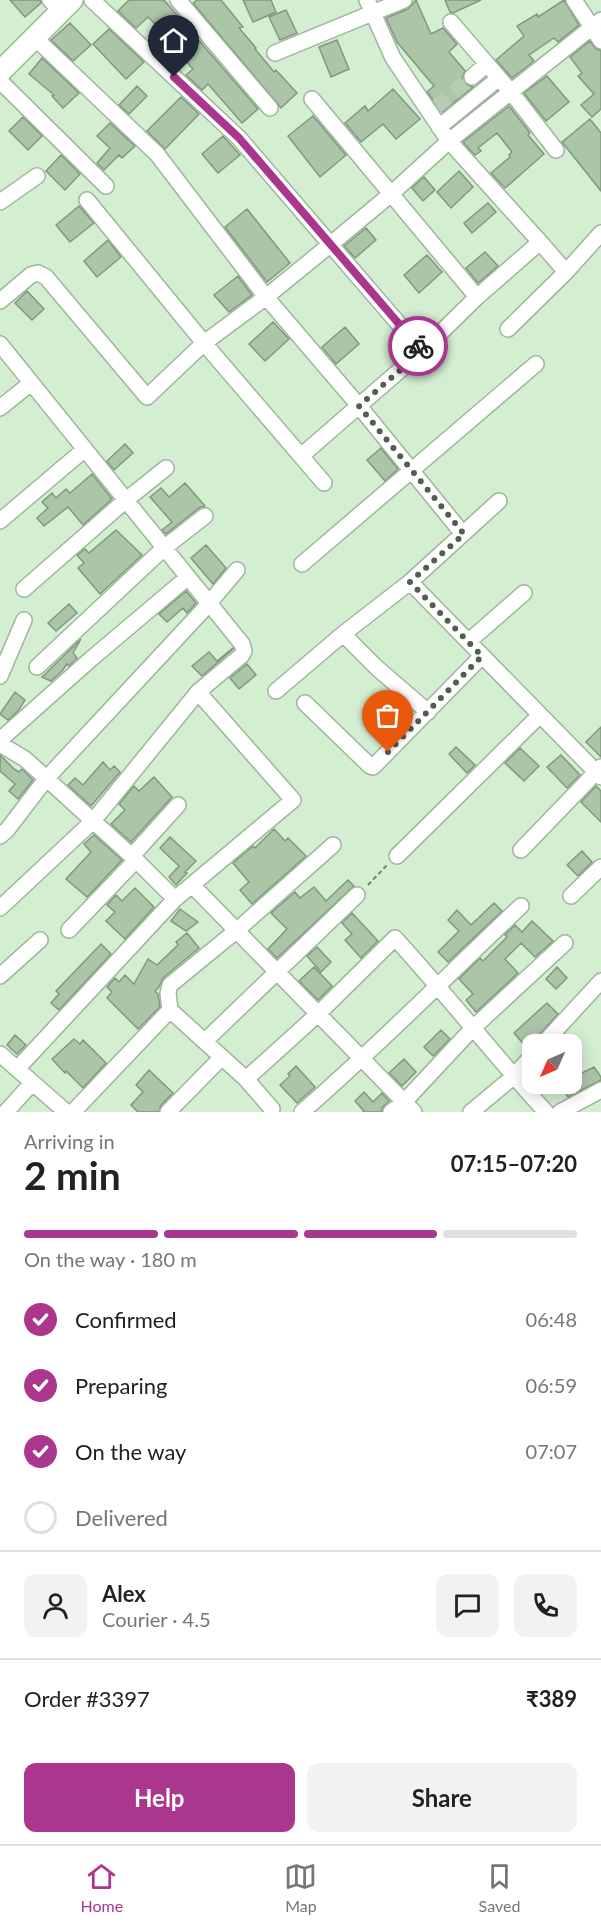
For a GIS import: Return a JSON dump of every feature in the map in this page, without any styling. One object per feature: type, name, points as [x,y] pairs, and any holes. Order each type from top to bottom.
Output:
[{"type":"street","points":[[92,0],[239,138],[422,351]]},
{"type":"street","points":[[178,0],[270,108]]},
{"type":"street","points":[[276,53],[370,7],[404,0]]},
{"type":"street","points":[[574,0],[596,24],[601,41]]},
{"type":"street","points":[[0,72],[34,37],[61,4]]},
{"type":"street","points":[[370,7],[393,58],[433,110],[439,127],[449,141],[566,272]]},
{"type":"street","points":[[451,22],[511,92],[556,150]]},
{"type":"street","points":[[0,301],[31,275],[38,273],[46,277],[147,397],[204,343],[266,297],[391,194],[449,141],[596,24]]},
{"type":"street","points":[[34,37],[157,154],[266,297],[464,534]]},
{"type":"street","points":[[472,77],[487,64]]},
{"type":"street","points":[[439,127],[499,78]]},
{"type":"street","points":[[0,81],[106,186]]},
{"type":"street","points":[[312,99],[477,297]]},
{"type":"street","points":[[0,202],[37,176]]},
{"type":"street","points":[[87,200],[204,343],[324,483]]},
{"type":"street","points":[[508,329],[566,272],[601,233]]},
{"type":"street","points":[[300,456],[422,351],[477,297],[540,242]]},
{"type":"street","points":[[0,344],[242,644],[244,651],[198,692],[93,821],[0,908]]},
{"type":"street","points":[[302,564],[536,364]]},
{"type":"street","points":[[0,408],[31,383]]},
{"type":"street","points":[[0,521],[86,449]]},
{"type":"street","points":[[24,589],[165,468]]},
{"type":"street","points":[[276,691],[343,634],[410,582],[499,501]]},
{"type":"street","points":[[37,667],[164,548],[205,516]]},
{"type":"street","points":[[0,836],[46,779],[209,604],[237,570]]},
{"type":"street","points":[[175,899],[134,858],[25,759],[0,742],[91,659],[188,578]]},
{"type":"street","points":[[410,582],[540,716],[600,772],[521,850]]},
{"type":"street","points":[[469,641],[524,593]]},
{"type":"street","points":[[0,676],[24,620]]},
{"type":"street","points":[[343,634],[377,668],[428,712]]},
{"type":"street","points":[[305,703],[369,766],[373,767],[482,656]]},
{"type":"street","points":[[16,1069],[175,899],[293,800],[198,692]]},
{"type":"street","points":[[397,856],[540,716]]},
{"type":"street","points":[[69,930],[178,805]]},
{"type":"street","points":[[272,1111],[246,1079],[170,1010],[168,993],[170,986],[333,845]]},
{"type":"street","points":[[571,896],[601,867]]},
{"type":"street","points":[[192,885],[409,1107]]},
{"type":"street","points":[[206,1041],[357,895]]},
{"type":"street","points":[[302,1112],[363,1059],[521,906]]},
{"type":"street","points":[[246,1079],[318,1014],[395,938],[438,984],[513,1077],[546,1112]]},
{"type":"street","points":[[0,976],[40,940]]},
{"type":"street","points":[[391,1112],[409,1107],[473,1028],[565,943]]},
{"type":"street","points":[[552,1034],[598,985]]},
{"type":"street","points":[[73,1112],[170,1010]]},
{"type":"street","points":[[0,1054],[66,1112]]},
{"type":"street","points":[[168,1112],[222,1057]]},
{"type":"street","points":[[471,1112],[522,1067]]},
{"type":"street","points":[[6,1112],[32,1083]]},
{"type":"street","points":[[560,1112],[601,1090]]},
{"type":"path","points":[[357,895],[397,856]]},
{"type":"building","points":[[10,0],[40,0],[41,3],[25,17]]},
{"type":"building","points":[[129,0],[164,0],[258,109],[242,123],[208,84],[202,90],[186,75],[193,69],[148,17],[136,28],[118,11]]},
{"type":"building","points":[[197,0],[221,0],[243,27],[239,28],[255,49],[274,72],[276,70],[297,93],[281,108],[193,3]]},
{"type":"building","points":[[243,0],[271,0],[276,12],[253,22]]},
{"type":"building","points":[[416,0],[431,34],[443,28],[457,44],[449,52],[465,71],[462,78],[464,83],[473,87],[442,112],[427,92],[434,86],[397,42],[386,18],[408,9]]},
{"type":"building","points":[[445,0],[481,0],[453,13],[450,12]]},
{"type":"building","points":[[564,0],[579,25],[558,42],[554,38],[529,55],[534,61],[512,78],[496,60],[524,36],[517,26],[537,14],[538,17]]},
{"type":"building","points":[[286,10],[297,33],[280,40],[269,17]]},
{"type":"building","points":[[70,23],[91,45],[73,61],[51,40]]},
{"type":"building","points":[[109,29],[144,62],[126,79],[93,44]]},
{"type":"building","points":[[337,40],[349,69],[331,77],[319,47]]},
{"type":"building","points":[[590,41],[596,49],[601,51],[601,109],[592,117],[581,105],[594,94],[578,76],[582,73],[570,57]]},
{"type":"building","points":[[42,58],[79,93],[63,108],[52,96],[54,95],[29,74]]},
{"type":"building","points":[[547,76],[569,102],[546,121],[524,93]]},
{"type":"building","points":[[137,86],[147,96],[129,114],[119,105]]},
{"type":"building","points":[[393,89],[420,119],[396,139],[383,124],[361,142],[345,123],[365,106],[368,111]]},
{"type":"building","points":[[181,97],[199,114],[165,149],[147,131]]},
{"type":"building","points":[[509,106],[544,154],[505,188],[491,173],[510,157],[512,152],[497,133],[478,148],[481,151],[475,155],[463,142]]},
{"type":"building","points":[[313,116],[346,155],[320,177],[288,136]]},
{"type":"building","points":[[23,117],[42,136],[28,150],[9,131]]},
{"type":"building","points":[[590,119],[601,133],[601,191],[562,142]]},
{"type":"building","points":[[110,123],[135,146],[122,158],[119,155],[104,170],[97,163],[110,148],[97,136]]},
{"type":"building","points":[[223,136],[240,155],[218,173],[202,154]]},
{"type":"building","points":[[61,155],[80,174],[65,190],[46,171]]},
{"type":"building","points":[[459,171],[473,187],[451,208],[437,192]]},
{"type":"building","points":[[424,177],[435,190],[423,201],[412,188]]},
{"type":"building","points":[[488,203],[496,212],[472,233],[464,223]]},
{"type":"building","points":[[79,206],[94,223],[70,242],[56,225]]},
{"type":"building","points":[[247,209],[290,263],[267,282],[225,227]]},
{"type":"building","points":[[366,228],[376,240],[355,258],[344,246]]},
{"type":"building","points":[[108,240],[121,257],[97,277],[84,261]]},
{"type":"building","points":[[485,252],[498,266],[478,283],[466,268]]},
{"type":"building","points":[[427,255],[442,272],[419,293],[404,275]]},
{"type":"building","points":[[238,276],[252,295],[229,312],[214,295]]},
{"type":"building","points":[[27,291],[44,309],[32,320],[15,303]]},
{"type":"building","points":[[273,322],[289,339],[265,361],[249,344]]},
{"type":"building","points":[[345,327],[359,344],[336,364],[322,347]]},
{"type":"building","points":[[125,444],[133,453],[114,470],[107,461]]},
{"type":"building","points":[[381,448],[398,469],[385,481],[367,460]]},
{"type":"building","points":[[92,474],[112,499],[83,525],[68,507],[44,526],[37,518],[48,508],[42,502],[52,493],[56,498],[66,489],[70,493]]},
{"type":"building","points":[[185,483],[205,506],[199,508],[166,534],[162,530],[172,522],[150,497],[161,488],[169,497]]},
{"type":"building","points":[[116,530],[142,555],[100,594],[78,568],[84,563],[77,555],[85,549],[89,553]]},
{"type":"building","points":[[206,545],[226,568],[213,584],[191,558]]},
{"type":"building","points":[[186,591],[196,603],[187,613],[183,608],[167,622],[159,614]]},
{"type":"building","points":[[69,604],[77,613],[56,631],[48,623]]},
{"type":"building","points":[[81,639],[73,653],[77,658],[69,666],[67,664],[51,681],[42,677]]},
{"type":"building","points":[[233,648],[202,676],[192,666],[209,652],[217,661]]},
{"type":"building","points":[[247,664],[256,675],[239,689],[230,678]]},
{"type":"building","points":[[15,692],[25,700],[8,720],[0,714]]},
{"type":"building","points":[[601,727],[601,757],[586,742]]},
{"type":"building","points":[[456,747],[475,765],[467,773],[449,754]]},
{"type":"building","points":[[520,748],[539,766],[524,781],[505,763]]},
{"type":"building","points":[[0,755],[14,769],[19,772],[22,769],[33,780],[18,799],[9,791],[15,784],[0,771]]},
{"type":"building","points":[[561,755],[580,775],[567,788],[547,767]]},
{"type":"building","points":[[103,762],[110,770],[114,766],[120,772],[91,806],[68,785],[75,778],[83,785]]},
{"type":"building","points":[[154,777],[172,797],[131,842],[111,824],[125,810],[119,804],[134,786],[139,791]]},
{"type":"building","points":[[596,786],[601,791],[601,822],[581,802]]},
{"type":"building","points":[[274,829],[285,841],[288,838],[306,856],[252,904],[240,890],[249,882],[233,863],[253,846],[255,848]]},
{"type":"building","points":[[94,835],[122,860],[87,897],[66,879],[91,852],[84,844]]},
{"type":"building","points":[[170,837],[196,861],[176,885],[169,877],[179,866],[160,848]]},
{"type":"building","points":[[582,851],[592,862],[578,876],[567,865]]},
{"type":"building","points":[[348,880],[354,886],[277,958],[268,949],[287,929],[271,913],[295,892],[300,898],[314,887],[326,901]]},
{"type":"building","points":[[135,888],[154,907],[125,939],[106,921],[115,912],[107,905],[116,895],[122,901]]},
{"type":"building","points":[[494,903],[502,911],[448,962],[438,952],[459,931],[448,920],[457,910],[471,925]]},
{"type":"building","points":[[180,909],[198,922],[186,931],[171,921]]},
{"type":"building","points":[[352,913],[378,941],[361,958],[345,940],[352,934],[342,923]]},
{"type":"building","points":[[532,921],[553,941],[535,957],[521,943],[505,959],[518,973],[476,1012],[466,1000],[473,994],[459,979],[480,958],[483,961],[507,937],[505,935],[515,925],[522,932]]},
{"type":"building","points":[[187,933],[199,948],[163,978],[155,991],[158,994],[160,1007],[138,1029],[107,998],[112,992],[107,987],[115,978],[119,982],[125,975],[134,984],[148,959],[157,965],[178,945],[176,942]]},
{"type":"building","points":[[101,944],[111,954],[59,1010],[51,1003],[59,994],[56,991]]},
{"type":"building","points":[[317,947],[331,962],[321,972],[307,956]]},
{"type":"building","points":[[314,967],[332,986],[318,1000],[299,981]]},
{"type":"building","points":[[557,967],[567,978],[556,989],[546,979]]},
{"type":"building","points":[[547,1003],[558,1014],[540,1034],[522,1034],[522,1042],[514,1033]]},
{"type":"building","points":[[441,1030],[450,1039],[433,1056],[424,1047]]},
{"type":"building","points":[[15,1035],[26,1045],[17,1054],[7,1045]]},
{"type":"building","points":[[74,1039],[80,1044],[83,1040],[106,1063],[83,1088],[52,1059]]},
{"type":"building","points":[[404,1059],[416,1072],[402,1086],[389,1073]]},
{"type":"building","points":[[296,1066],[315,1087],[297,1103],[280,1085],[290,1076],[288,1074]]},
{"type":"building","points":[[594,1067],[601,1080],[582,1090],[582,1073]]},
{"type":"building","points":[[149,1070],[173,1093],[161,1105],[159,1112],[138,1112],[131,1105],[143,1092],[136,1085]]},
{"type":"building","points":[[364,1092],[373,1102],[382,1093],[389,1101],[381,1112],[363,1112],[355,1101]]},
{"type":"tunnel","points":[[436,107],[472,77]]},
{"type":"way so far","points":[[388,752],[482,656],[410,582],[464,534],[359,406],[422,351],[418,346]]},
{"type":"route","points":[[174,77],[239,138],[418,346]]}]
